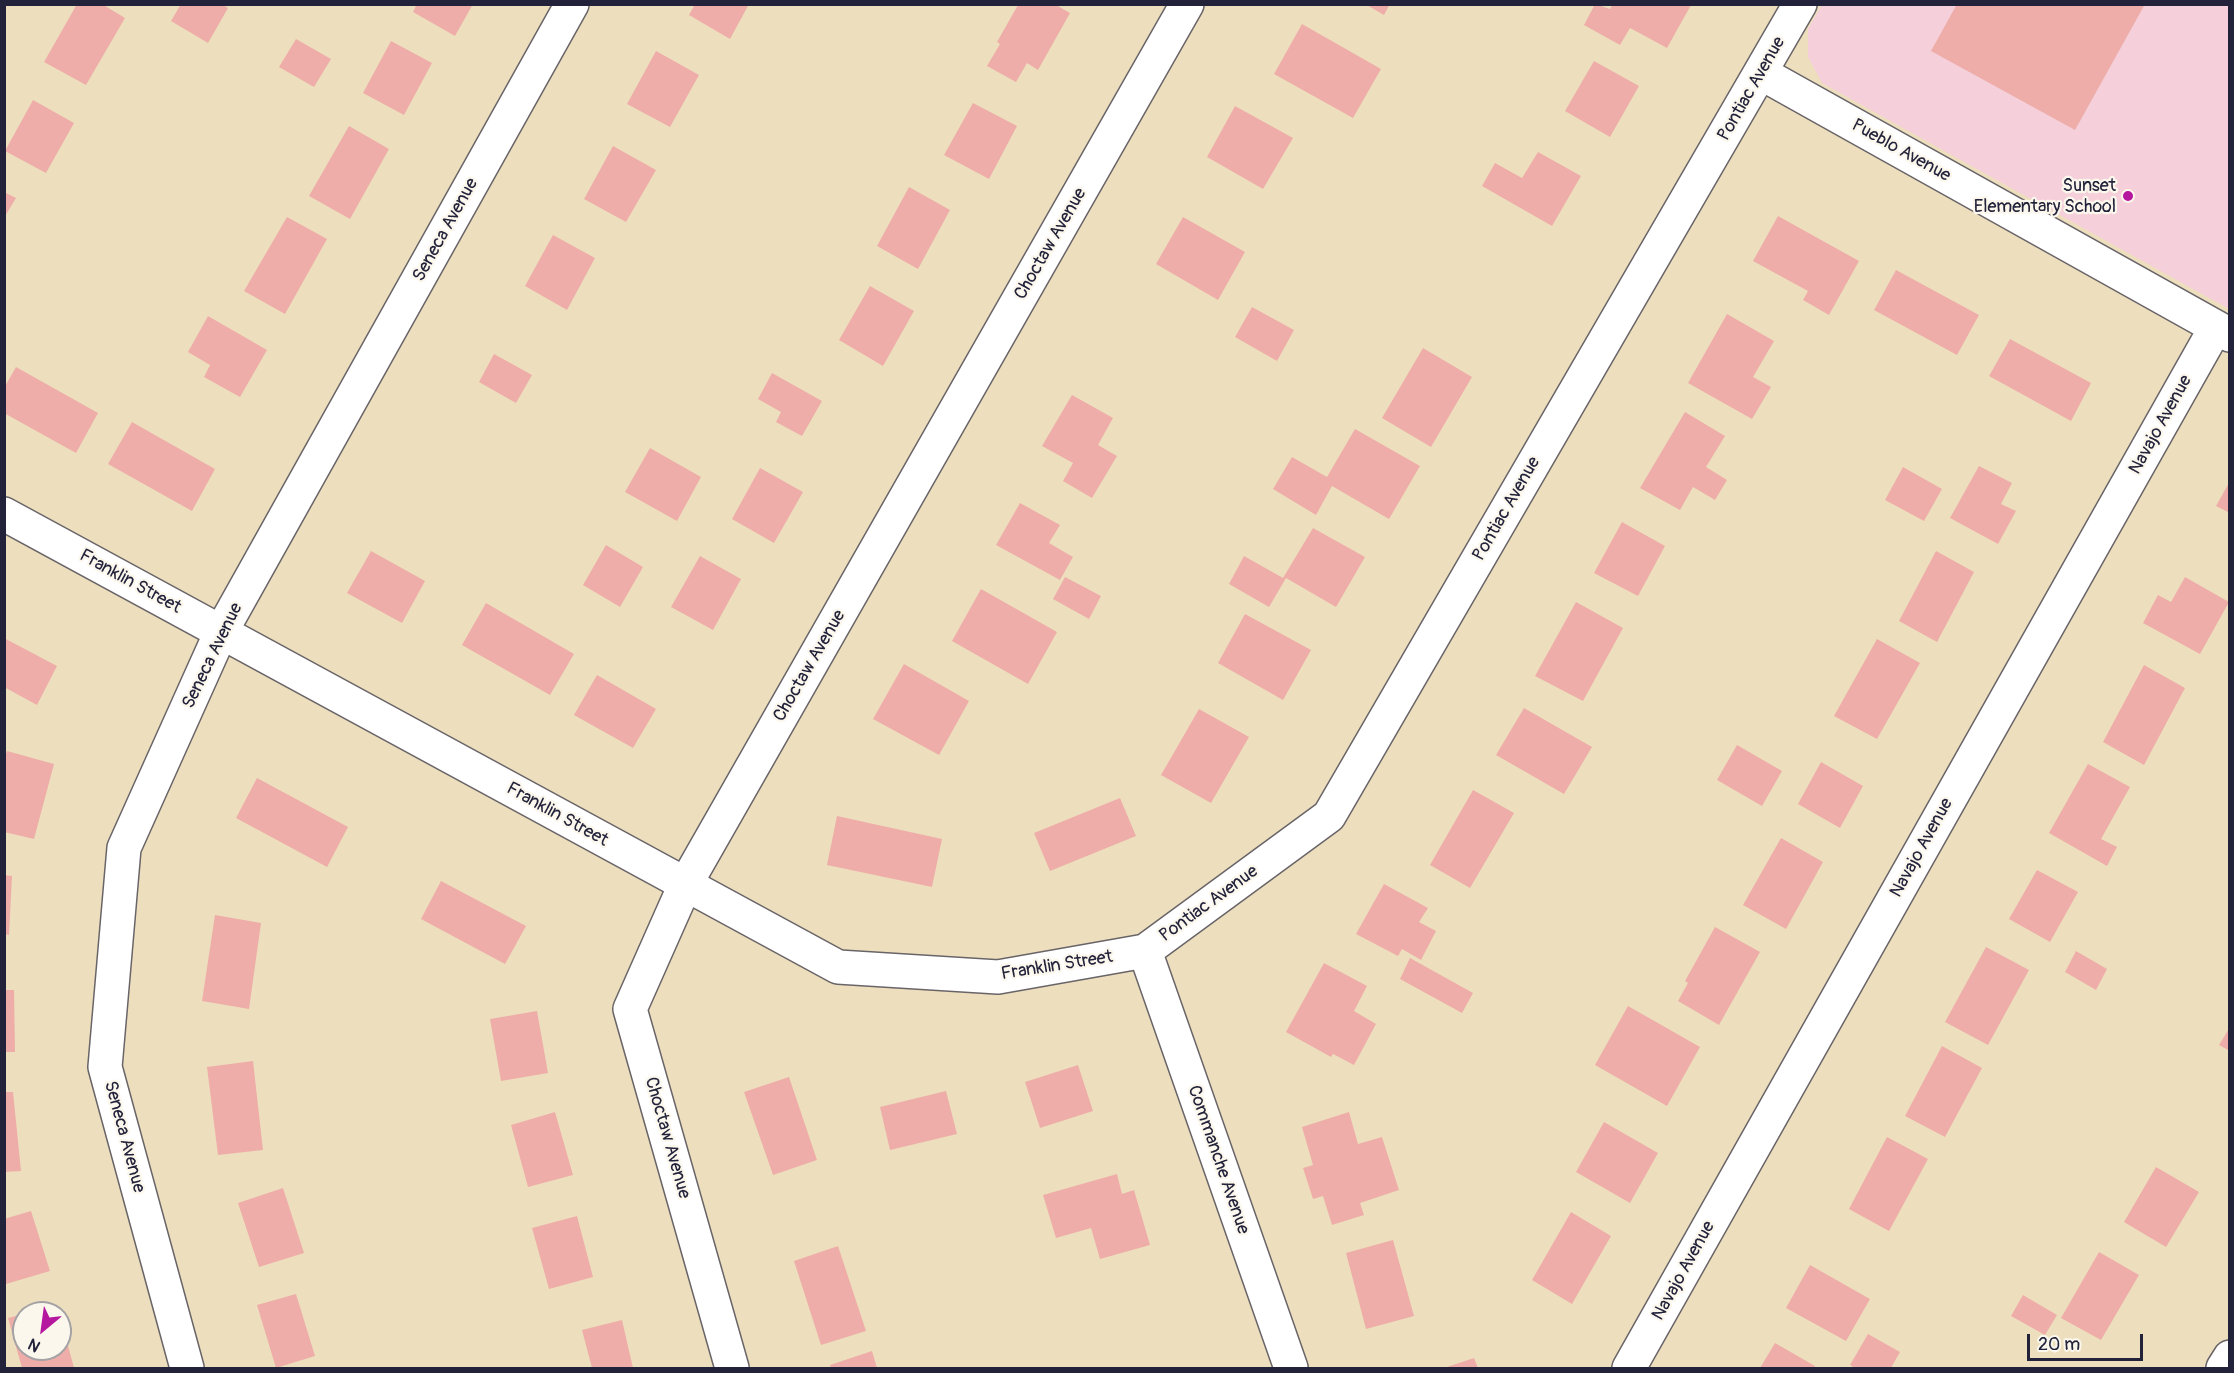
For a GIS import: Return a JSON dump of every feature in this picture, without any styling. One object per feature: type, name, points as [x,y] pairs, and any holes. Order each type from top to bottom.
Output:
[{"type":"street","name":"Seneca Avenue","points":[[187,1368],[105,1066],[124,848],[221,632],[572,4]]},
{"type":"street","name":"Choctaw Avenue","points":[[732,1368],[630,1009],[686,885],[1187,4]]},
{"type":"street","name":"Pontiac Avenue","points":[[1145,951],[1329,816],[1800,4]]},
{"type":"street","name":"Pueblo Avenue","points":[[1761,73],[2223,331]]},
{"type":"street","name":"Navajo Avenue","points":[[1629,1368],[2223,331]]},
{"type":"street","name":"Franklin Street","points":[[4,514],[838,966],[998,976],[1145,951]]},
{"type":"street","name":"Commanche Avenue","points":[[1145,951],[1291,1368]]},
{"type":"street","points":[[2223,1368],[2229,1357]]},
{"type":"shaded area","name":"Sunset Elementary School","points":[[1822,5],[2229,5],[2229,309],[1822,83],[1808,57],[1808,29]]},
{"type":"building","points":[[77,4],[102,4],[125,18],[86,85],[44,62]]},
{"type":"building","points":[[181,4],[221,4],[228,8],[208,43],[171,21]]},
{"type":"building","points":[[417,4],[473,4],[455,36],[413,12]]},
{"type":"building","points":[[695,4],[749,4],[730,39],[689,15]]},
{"type":"building","points":[[1365,4],[1390,4],[1384,15]]},
{"type":"building","points":[[1595,4],[1610,9],[1612,5],[1691,5],[1667,48],[1630,28],[1620,45],[1584,25]]},
{"type":"building","points":[[1957,4],[2145,4],[2075,130],[1931,51]]},
{"type":"building","points":[[1018,5],[1056,5],[1070,13],[1038,70],[1027,63],[1016,82],[987,66],[1000,44],[997,42]]},
{"type":"building","points":[[1302,24],[1381,69],[1353,118],[1274,74]]},
{"type":"building","points":[[296,39],[331,59],[314,87],[279,67]]},
{"type":"building","points":[[391,41],[432,63],[404,115],[363,93]]},
{"type":"building","points":[[656,51],[699,75],[670,127],[627,104]]},
{"type":"building","points":[[1594,61],[1639,86],[1610,137],[1565,111]]},
{"type":"building","points":[[33,100],[74,123],[46,173],[5,151]]},
{"type":"building","points":[[973,103],[1017,126],[989,179],[944,155]]},
{"type":"building","points":[[1235,106],[1293,138],[1263,189],[1207,157]]},
{"type":"building","points":[[349,126],[389,149],[350,219],[309,196]]},
{"type":"building","points":[[613,146],[656,170],[626,222],[584,199]]},
{"type":"building","points":[[1538,152],[1581,176],[1552,226],[1482,186],[1495,163],[1522,178]]},
{"type":"building","points":[[909,187],[950,210],[918,269],[877,246]]},
{"type":"building","points":[[4,192],[16,198],[4,218]]},
{"type":"building","points":[[1778,216],[1859,261],[1829,315],[1803,300],[1808,291],[1753,261]]},
{"type":"building","points":[[287,217],[327,239],[285,314],[244,291]]},
{"type":"building","points":[[1183,217],[1245,252],[1218,300],[1156,264]]},
{"type":"building","points":[[553,235],[595,258],[567,310],[525,286]]},
{"type":"building","points":[[1896,270],[1979,315],[1957,355],[1874,310]]},
{"type":"building","points":[[870,286],[914,311],[883,366],[839,340]]},
{"type":"building","points":[[1252,307],[1294,330],[1277,361],[1235,337]]},
{"type":"building","points":[[1727,314],[1774,341],[1753,377],[1771,387],[1752,419],[1688,383]]},
{"type":"building","points":[[208,316],[267,350],[240,397],[204,377],[210,365],[188,352]]},
{"type":"building","points":[[2010,339],[2091,383],[2071,421],[1989,376]]},
{"type":"building","points":[[1423,348],[1472,377],[1431,447],[1382,418]]},
{"type":"building","points":[[494,354],[532,375],[516,403],[479,382]]},
{"type":"building","points":[[16,367],[98,413],[76,453],[4,413],[4,388]]},
{"type":"building","points":[[772,373],[822,401],[802,436],[776,422],[781,412],[758,399]]},
{"type":"building","points":[[1072,395],[1113,418],[1098,445],[1117,456],[1092,498],[1063,481],[1073,463],[1042,446]]},
{"type":"building","points":[[1685,412],[1725,436],[1706,467],[1727,480],[1715,500],[1693,487],[1680,510],[1640,488]]},
{"type":"building","points":[[132,422],[215,469],[192,511],[108,464]]},
{"type":"building","points":[[1355,429],[1420,466],[1389,519],[1332,486],[1316,515],[1273,489],[1292,457],[1327,477]]},
{"type":"building","points":[[650,448],[701,477],[677,521],[625,492]]},
{"type":"building","points":[[1979,466],[2012,483],[2001,504],[2016,511],[1998,544],[1950,518]]},
{"type":"building","points":[[1903,467],[1942,489],[1924,521],[1885,500]]},
{"type":"building","points":[[760,468],[803,492],[774,543],[732,519]]},
{"type":"building","points":[[2230,481],[2230,513],[2216,506]]},
{"type":"building","points":[[1020,503],[1060,525],[1049,543],[1073,557],[1060,580],[996,545]]},
{"type":"building","points":[[1622,522],[1665,546],[1638,596],[1594,573]]},
{"type":"building","points":[[1313,528],[1365,557],[1336,607],[1286,578],[1269,607],[1229,584],[1244,556],[1283,578]]},
{"type":"building","points":[[606,545],[643,567],[620,607],[583,585]]},
{"type":"building","points":[[371,551],[425,581],[402,623],[347,593]]},
{"type":"building","points":[[1936,551],[1974,572],[1937,642],[1899,621]]},
{"type":"building","points":[[700,556],[741,579],[713,630],[671,607]]},
{"type":"building","points":[[1065,577],[1101,596],[1089,619],[1053,599]]},
{"type":"building","points":[[2185,577],[2229,602],[2200,654],[2143,623],[2158,595],[2171,602]]},
{"type":"building","points":[[981,589],[1057,632],[1028,684],[952,641]]},
{"type":"building","points":[[1576,602],[1623,628],[1583,701],[1535,676]]},
{"type":"building","points":[[486,603],[574,654],[550,695],[462,645]]},
{"type":"building","points":[[1245,614],[1311,650],[1283,700],[1218,663]]},
{"type":"building","points":[[4,638],[57,666],[37,705],[4,687]]},
{"type":"building","points":[[1877,639],[1920,663],[1877,739],[1834,716]]},
{"type":"building","points":[[904,664],[969,701],[939,755],[873,719]]},
{"type":"building","points":[[2144,665],[2185,688],[2144,765],[2103,742]]},
{"type":"building","points":[[597,675],[656,709],[633,748],[574,715]]},
{"type":"building","points":[[1524,708],[1592,747],[1564,794],[1496,755]]},
{"type":"building","points":[[1199,709],[1249,737],[1211,803],[1161,775]]},
{"type":"building","points":[[1737,745],[1782,771],[1762,806],[1717,780]]},
{"type":"building","points":[[7,751],[54,764],[34,839],[4,832],[4,760]]},
{"type":"building","points":[[1821,762],[1863,786],[1840,828],[1798,804]]},
{"type":"building","points":[[2088,764],[2130,787],[2101,839],[2117,847],[2107,866],[2049,833]]},
{"type":"building","points":[[257,778],[348,827],[327,867],[236,818]]},
{"type":"building","points":[[1473,790],[1514,813],[1470,888],[1430,865]]},
{"type":"building","points":[[1120,798],[1136,836],[1050,871],[1034,833]]},
{"type":"building","points":[[837,816],[942,839],[932,887],[827,865]]},
{"type":"building","points":[[1781,838],[1823,862],[1786,929],[1743,905]]},
{"type":"building","points":[[2037,870],[2078,892],[2050,942],[2009,919]]},
{"type":"building","points":[[4,875],[12,876],[9,935],[4,934]]},
{"type":"building","points":[[441,881],[526,926],[505,964],[421,919]]},
{"type":"building","points":[[1384,884],[1428,908],[1419,922],[1436,931],[1421,960],[1402,949],[1398,956],[1356,934]]},
{"type":"building","points":[[215,915],[261,923],[249,1009],[202,1001]]},
{"type":"building","points":[[1715,927],[1760,952],[1719,1025],[1678,1001],[1688,983],[1685,981]]},
{"type":"building","points":[[1986,947],[2029,970],[1988,1045],[1945,1022]]},
{"type":"building","points":[[2076,951],[2107,969],[2096,990],[2065,972]]},
{"type":"building","points":[[1410,958],[1473,993],[1462,1013],[1400,979]]},
{"type":"building","points":[[1324,963],[1367,986],[1354,1011],[1376,1024],[1354,1065],[1333,1054],[1331,1057],[1286,1032]]},
{"type":"building","points":[[4,990],[14,990],[15,1052],[4,1052]]},
{"type":"building","points":[[1628,1006],[1700,1047],[1667,1106],[1595,1065]]},
{"type":"building","points":[[537,1011],[548,1073],[501,1081],[490,1019]]},
{"type":"building","points":[[2230,1027],[2230,1051],[2219,1045]]},
{"type":"building","points":[[1942,1046],[1982,1068],[1945,1137],[1905,1116]]},
{"type":"building","points":[[253,1061],[263,1150],[218,1155],[207,1067]]},
{"type":"building","points":[[1078,1065],[1093,1111],[1040,1128],[1025,1082]]},
{"type":"building","points":[[789,1077],[817,1160],[773,1175],[744,1092]]},
{"type":"building","points":[[946,1091],[957,1134],[890,1150],[880,1107]]},
{"type":"building","points":[[4,1092],[13,1092],[21,1171],[4,1172]]},
{"type":"building","points":[[555,1112],[573,1175],[528,1187],[511,1125]]},
{"type":"building","points":[[1349,1112],[1358,1144],[1382,1137],[1399,1190],[1360,1203],[1364,1215],[1332,1225],[1323,1196],[1313,1199],[1303,1168],[1313,1165],[1302,1127]]},
{"type":"building","points":[[1604,1122],[1658,1153],[1630,1203],[1576,1172]]},
{"type":"building","points":[[1887,1137],[1928,1159],[1889,1231],[1849,1209]]},
{"type":"building","points":[[2156,1167],[2199,1192],[2166,1247],[2124,1222]]},
{"type":"building","points":[[1117,1174],[1122,1194],[1134,1190],[1150,1245],[1100,1259],[1091,1228],[1056,1238],[1043,1195]]},
{"type":"building","points":[[283,1188],[304,1253],[259,1267],[238,1203]]},
{"type":"building","points":[[31,1211],[50,1271],[6,1284],[4,1219]]},
{"type":"building","points":[[1571,1212],[1611,1236],[1572,1304],[1532,1280]]},
{"type":"building","points":[[577,1216],[593,1277],[549,1289],[532,1228]]},
{"type":"building","points":[[1393,1240],[1414,1316],[1366,1329],[1346,1253]]},
{"type":"building","points":[[838,1246],[866,1331],[821,1345],[794,1261]]},
{"type":"building","points":[[2099,1252],[2139,1275],[2101,1340],[2061,1318]]},
{"type":"building","points":[[1810,1265],[1870,1299],[1846,1341],[1786,1308]]},
{"type":"building","points":[[296,1294],[315,1356],[276,1368],[257,1305]]},
{"type":"building","points":[[2023,1295],[2057,1315],[2045,1335],[2011,1316]]},
{"type":"building","points":[[12,1317],[12,1332],[8,1318]]},
{"type":"building","points":[[622,1320],[633,1368],[592,1368],[582,1330]]},
{"type":"building","points":[[1868,1334],[1900,1352],[1891,1368],[1855,1368],[1850,1365]]},
{"type":"building","points":[[1775,1343],[1815,1366],[1814,1368],[1760,1368]]},
{"type":"building","points":[[872,1351],[877,1368],[831,1368],[830,1365]]},
{"type":"building","points":[[1474,1358],[1478,1368],[1444,1368]]},
{"type":"building","points":[[72,1360],[74,1368],[22,1368],[20,1361]]},
{"type":"place","name":"Sunset Elementary School","points":[[2128,196]]}]
